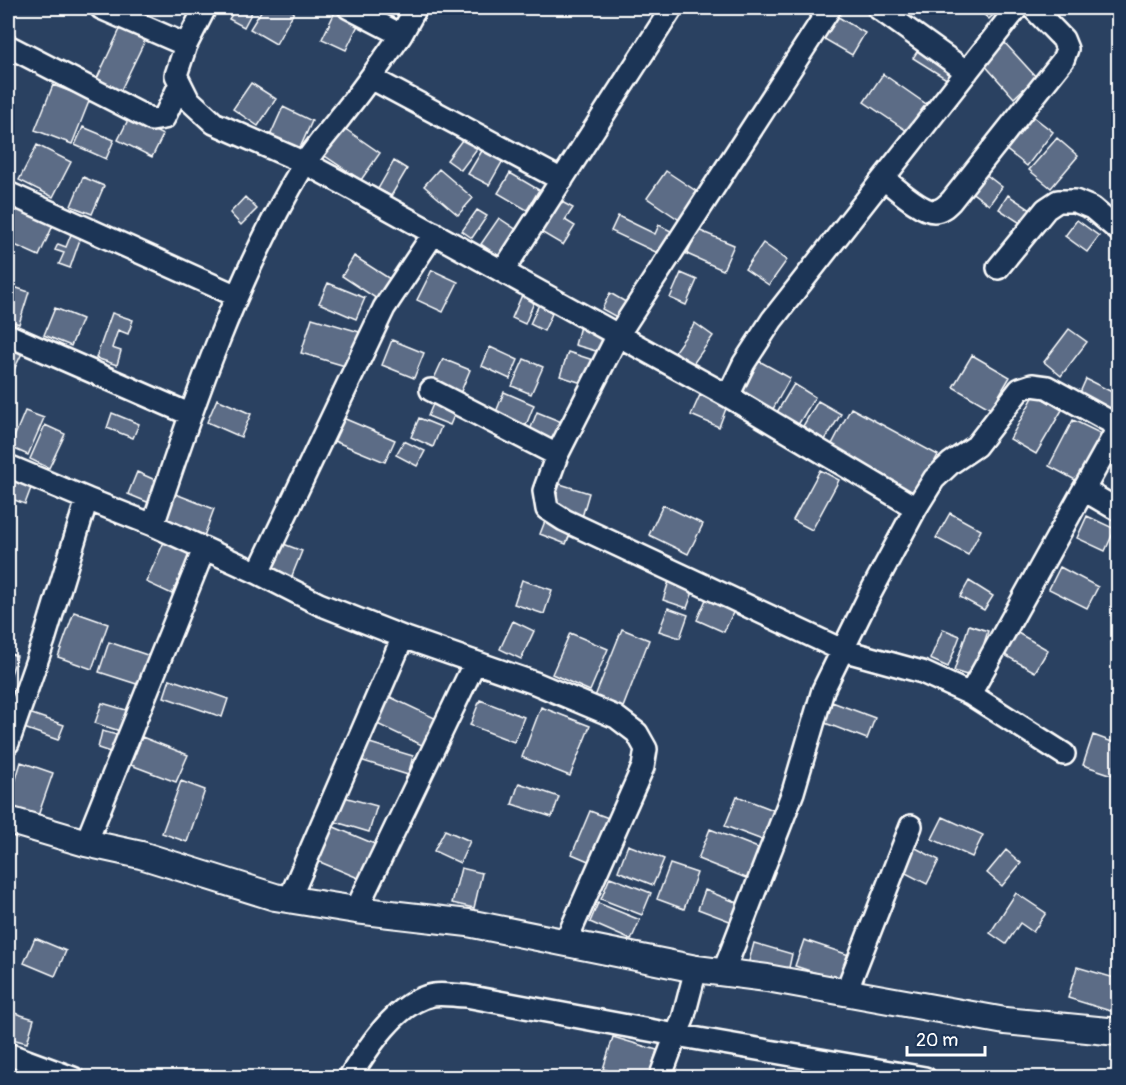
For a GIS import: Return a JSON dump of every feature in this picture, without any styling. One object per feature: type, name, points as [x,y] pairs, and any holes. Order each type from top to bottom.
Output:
[{"type":"street","points":[[101,8],[186,45]]},
{"type":"street","points":[[205,8],[186,45],[176,75],[188,99],[214,123],[305,163],[434,233],[728,396],[916,508]]},
{"type":"street","points":[[350,8],[401,34]]},
{"type":"street","points":[[153,525],[189,414],[237,296],[272,220],[305,163],[371,78],[416,8]]},
{"type":"street","points":[[830,8],[618,335],[557,455],[544,491],[547,509],[553,514],[842,650],[922,672],[970,694],[1064,754]]},
{"type":"street","points":[[878,8],[967,72]]},
{"type":"street","points":[[728,396],[744,363],[772,320],[1017,8]]},
{"type":"street","points":[[884,179],[924,208],[935,211],[942,209],[951,201],[1063,60],[1067,49],[1063,39],[1033,8]]},
{"type":"street","points":[[503,271],[667,9]]},
{"type":"street","points":[[8,46],[152,120],[164,118],[180,84]]},
{"type":"street","points":[[371,78],[562,180]]},
{"type":"street","points":[[8,193],[237,296]]},
{"type":"street","points":[[998,268],[1046,209],[1058,201],[1075,201],[1092,208],[1119,230]]},
{"type":"street","points":[[258,573],[384,308],[434,233]]},
{"type":"street","points":[[8,335],[189,414]]},
{"type":"street","points":[[723,973],[793,792],[823,690],[916,508],[934,478],[976,446],[1020,389],[1032,385],[1047,387],[1119,427],[970,694]]},
{"type":"street","points":[[430,390],[557,455]]},
{"type":"street","points":[[8,466],[153,525],[319,604],[403,637],[535,683],[616,717],[637,733],[645,749],[643,767],[566,941]]},
{"type":"street","points":[[1084,489],[1119,510]]},
{"type":"street","points":[[8,743],[44,639],[87,499]]},
{"type":"street","points":[[86,843],[204,549]]},
{"type":"street","points":[[289,900],[403,637]]},
{"type":"street","points":[[356,910],[475,662]]},
{"type":"street","points":[[8,820],[86,843],[141,855],[230,884],[289,900],[468,923],[566,941],[694,978],[723,973],[767,978],[1005,1021],[1119,1032]]},
{"type":"street","points":[[846,992],[910,826]]},
{"type":"street","points":[[660,1077],[694,978]]},
{"type":"street","points":[[349,1077],[368,1047],[408,1004],[433,995],[466,996],[679,1027],[897,1076],[925,1077]]},
{"type":"street","points":[[8,1054],[35,1071],[73,1077]]},
{"type":"building","points":[[236,8],[254,8],[244,27],[229,19]]},
{"type":"building","points":[[263,8],[286,8],[294,12],[276,44],[250,29]]},
{"type":"building","points":[[337,8],[362,17],[346,50],[322,39]]},
{"type":"building","points":[[976,8],[1000,8],[989,19]]},
{"type":"building","points":[[835,15],[865,33],[852,55],[821,37]]},
{"type":"building","points":[[123,23],[148,34],[118,96],[94,85]]},
{"type":"building","points":[[1004,42],[1036,77],[1014,98],[982,62]]},
{"type":"building","points":[[920,47],[955,69],[948,80],[913,58]]},
{"type":"building","points":[[883,74],[929,106],[910,133],[864,102]]},
{"type":"building","points":[[251,83],[276,99],[258,126],[233,109]]},
{"type":"building","points":[[53,85],[90,99],[72,144],[35,130]]},
{"type":"building","points":[[283,107],[312,121],[299,150],[270,136]]},
{"type":"building","points":[[1030,114],[1053,132],[1027,166],[1004,148]]},
{"type":"building","points":[[129,118],[163,135],[152,157],[118,140]]},
{"type":"building","points":[[341,126],[380,153],[361,180],[322,154]]},
{"type":"building","points":[[83,127],[114,140],[106,159],[75,145]]},
{"type":"building","points":[[465,136],[479,146],[461,170],[447,160]]},
{"type":"building","points":[[1057,138],[1078,156],[1051,188],[1029,170]]},
{"type":"building","points":[[486,144],[506,155],[489,185],[468,174]]},
{"type":"building","points":[[37,145],[71,162],[53,197],[19,180]]},
{"type":"building","points":[[394,161],[407,169],[391,196],[378,189]]},
{"type":"building","points":[[439,169],[473,198],[458,215],[424,186]]},
{"type":"building","points":[[666,171],[699,193],[681,221],[647,198]]},
{"type":"building","points":[[510,173],[539,190],[527,210],[498,193]]},
{"type":"building","points":[[984,173],[1002,187],[989,205],[970,191]]},
{"type":"building","points":[[83,177],[104,186],[92,214],[71,206]]},
{"type":"building","points":[[1008,195],[1037,214],[1028,228],[999,209]]},
{"type":"building","points":[[245,197],[257,209],[241,225],[230,213]]},
{"type":"building","points":[[560,201],[573,208],[565,220],[575,226],[563,245],[541,232]]},
{"type":"building","points":[[18,204],[55,221],[39,256],[8,242],[8,227]]},
{"type":"building","points":[[477,210],[487,216],[472,238],[462,231]]},
{"type":"building","points":[[618,216],[655,234],[659,225],[673,232],[662,255],[611,231]]},
{"type":"building","points":[[499,218],[520,232],[503,259],[481,244]]},
{"type":"building","points":[[1077,220],[1099,236],[1087,252],[1065,236]]},
{"type":"building","points":[[74,227],[83,231],[70,268],[59,264],[64,253],[55,250],[58,244],[66,247]]},
{"type":"building","points":[[698,230],[734,245],[723,270],[687,254]]},
{"type":"building","points":[[763,243],[787,260],[769,285],[745,269]]},
{"type":"building","points":[[354,256],[390,279],[377,299],[342,276]]},
{"type":"building","points":[[432,270],[458,282],[443,312],[417,300]]},
{"type":"building","points":[[681,273],[697,280],[686,305],[670,298]]},
{"type":"building","points":[[328,283],[365,298],[356,319],[319,303]]},
{"type":"building","points":[[8,285],[29,292],[19,324],[8,320]]},
{"type":"building","points":[[610,293],[631,305],[622,320],[602,309]]},
{"type":"building","points":[[522,295],[535,300],[525,324],[512,318]]},
{"type":"building","points":[[541,300],[555,307],[544,331],[530,324]]},
{"type":"building","points":[[55,308],[82,319],[71,346],[44,335]]},
{"type":"building","points":[[112,313],[133,320],[128,334],[118,330],[112,348],[121,351],[117,365],[96,358]]},
{"type":"building","points":[[312,318],[363,333],[352,368],[301,353]]},
{"type":"building","points":[[695,323],[713,336],[693,364],[675,351]]},
{"type":"building","points":[[580,326],[608,334],[603,353],[575,345]]},
{"type":"building","points":[[1069,329],[1087,342],[1061,376],[1044,362]]},
{"type":"building","points":[[8,339],[25,347],[8,382]]},
{"type":"building","points":[[392,340],[424,353],[414,378],[382,365]]},
{"type":"building","points":[[490,347],[518,360],[510,379],[482,366]]},
{"type":"building","points":[[568,352],[593,360],[585,384],[560,376]]},
{"type":"building","points":[[972,355],[1010,377],[991,409],[953,387]]},
{"type":"building","points":[[443,359],[470,370],[459,396],[431,385]]},
{"type":"building","points":[[524,359],[543,367],[531,394],[512,386]]},
{"type":"building","points":[[759,361],[790,378],[773,409],[742,392]]},
{"type":"building","points":[[1086,379],[1118,395],[1118,418],[1078,397]]},
{"type":"building","points":[[794,384],[815,397],[798,425],[777,412]]},
{"type":"building","points":[[504,392],[534,405],[526,425],[496,412]]},
{"type":"building","points":[[1035,394],[1062,410],[1036,454],[1010,439]]},
{"type":"building","points":[[700,395],[727,406],[719,427],[691,415]]},
{"type":"building","points":[[436,397],[458,406],[450,425],[428,416]]},
{"type":"building","points":[[217,399],[251,414],[241,437],[207,422]]},
{"type":"building","points":[[818,401],[841,414],[825,440],[803,426]]},
{"type":"building","points":[[851,408],[938,455],[916,495],[830,448]]},
{"type":"building","points":[[25,411],[44,418],[28,455],[10,447]]},
{"type":"building","points":[[537,412],[564,423],[556,444],[529,433]]},
{"type":"building","points":[[112,413],[139,424],[133,438],[107,428]]},
{"type":"building","points":[[343,418],[395,440],[385,462],[334,441]]},
{"type":"building","points":[[419,418],[441,427],[433,447],[411,437]]},
{"type":"building","points":[[1073,420],[1104,435],[1079,482],[1049,466]]},
{"type":"building","points":[[45,425],[65,434],[49,468],[30,459]]},
{"type":"building","points":[[404,441],[425,451],[417,466],[396,455]]},
{"type":"building","points":[[8,470],[34,480],[25,504],[12,499],[8,512]]},
{"type":"building","points":[[820,470],[839,480],[812,530],[793,520]]},
{"type":"building","points":[[137,472],[162,483],[152,504],[128,494]]},
{"type":"building","points":[[560,484],[589,493],[582,517],[552,508]]},
{"type":"building","points":[[173,493],[214,509],[204,536],[162,520]]},
{"type":"building","points":[[663,505],[703,524],[688,554],[649,535]]},
{"type":"building","points":[[950,513],[981,530],[968,555],[936,538]]},
{"type":"building","points":[[547,516],[573,527],[566,544],[540,534]]},
{"type":"building","points":[[1087,516],[1115,529],[1105,551],[1077,538]]},
{"type":"building","points":[[164,542],[190,554],[172,594],[146,582]]},
{"type":"building","points":[[281,543],[302,551],[289,583],[268,575]]},
{"type":"building","points":[[1060,567],[1098,587],[1087,608],[1049,589]]},
{"type":"building","points":[[522,580],[552,590],[544,614],[514,604]]},
{"type":"building","points":[[669,581],[694,589],[687,608],[663,600]]},
{"type":"building","points":[[969,581],[993,596],[984,610],[960,597]]},
{"type":"building","points":[[710,590],[738,602],[724,632],[697,620]]},
{"type":"building","points":[[668,608],[688,615],[680,638],[659,631]]},
{"type":"building","points":[[74,612],[108,624],[92,669],[58,657]]},
{"type":"building","points":[[513,621],[534,631],[521,659],[500,649]]},
{"type":"building","points":[[969,625],[988,631],[973,677],[954,671]]},
{"type":"building","points":[[622,629],[649,640],[622,710],[594,699]]},
{"type":"building","points":[[943,629],[960,636],[948,667],[930,659]]},
{"type":"building","points":[[1016,632],[1048,650],[1035,672],[1003,654]]},
{"type":"building","points":[[570,633],[608,649],[590,691],[552,674]]},
{"type":"building","points":[[109,642],[153,657],[143,686],[99,672]]},
{"type":"building","points":[[8,653],[17,656],[9,680],[8,679]]},
{"type":"building","points":[[170,679],[228,699],[222,717],[164,697]]},
{"type":"building","points":[[388,696],[439,720],[426,747],[375,723]]},
{"type":"building","points":[[480,700],[524,717],[514,742],[470,725]]},
{"type":"building","points":[[832,702],[875,718],[867,739],[825,723]]},
{"type":"building","points":[[102,703],[133,712],[126,733],[95,723]]},
{"type":"building","points":[[541,707],[590,726],[570,776],[522,757]]},
{"type":"building","points":[[29,713],[64,725],[58,740],[24,728]]},
{"type":"building","points":[[102,731],[121,736],[116,754],[98,748]]},
{"type":"building","points":[[1093,735],[1118,744],[1118,759],[1113,775],[1083,765]]},
{"type":"building","points":[[142,737],[188,755],[176,782],[131,765]]},
{"type":"building","points":[[363,741],[413,756],[408,775],[357,759]]},
{"type":"building","points":[[21,762],[53,773],[38,816],[8,806]]},
{"type":"building","points":[[181,781],[205,790],[187,842],[162,833]]},
{"type":"building","points":[[519,783],[559,797],[552,817],[512,804]]},
{"type":"building","points":[[337,795],[377,806],[369,832],[329,820]]},
{"type":"building","points":[[737,796],[776,811],[765,841],[725,826]]},
{"type":"building","points":[[590,811],[611,819],[593,863],[572,854]]},
{"type":"building","points":[[943,817],[983,835],[972,857],[932,839]]},
{"type":"building","points":[[322,822],[377,845],[363,880],[308,857]]},
{"type":"building","points":[[710,829],[763,850],[751,880],[698,859]]},
{"type":"building","points":[[445,830],[470,841],[460,863],[434,851]]},
{"type":"building","points":[[908,844],[939,860],[927,884],[896,868]]},
{"type":"building","points":[[628,845],[664,859],[653,885],[618,871]]},
{"type":"building","points":[[1006,850],[1021,863],[1002,886],[987,873]]},
{"type":"building","points":[[670,864],[697,873],[684,909],[657,899]]},
{"type":"building","points":[[461,868],[482,873],[474,908],[452,903]]},
{"type":"building","points":[[610,877],[651,893],[642,915],[601,899]]},
{"type":"building","points":[[705,890],[743,905],[735,923],[698,909]]},
{"type":"building","points":[[1016,893],[1046,913],[1033,932],[1020,923],[1006,944],[990,933]]},
{"type":"building","points":[[598,903],[640,920],[631,940],[590,922]]},
{"type":"building","points":[[35,938],[66,951],[55,976],[24,963]]},
{"type":"building","points":[[804,940],[852,956],[844,982],[795,966]]},
{"type":"building","points":[[754,943],[792,954],[788,972],[749,961]]},
{"type":"building","points":[[1077,967],[1118,979],[1117,1013],[1068,998]]},
{"type":"building","points":[[8,1011],[34,1019],[27,1043],[8,1038]]},
{"type":"building","points":[[613,1037],[657,1050],[648,1078],[631,1078],[603,1069]]},
{"type":"building","points":[[803,1067],[837,1078],[799,1078]]}]
